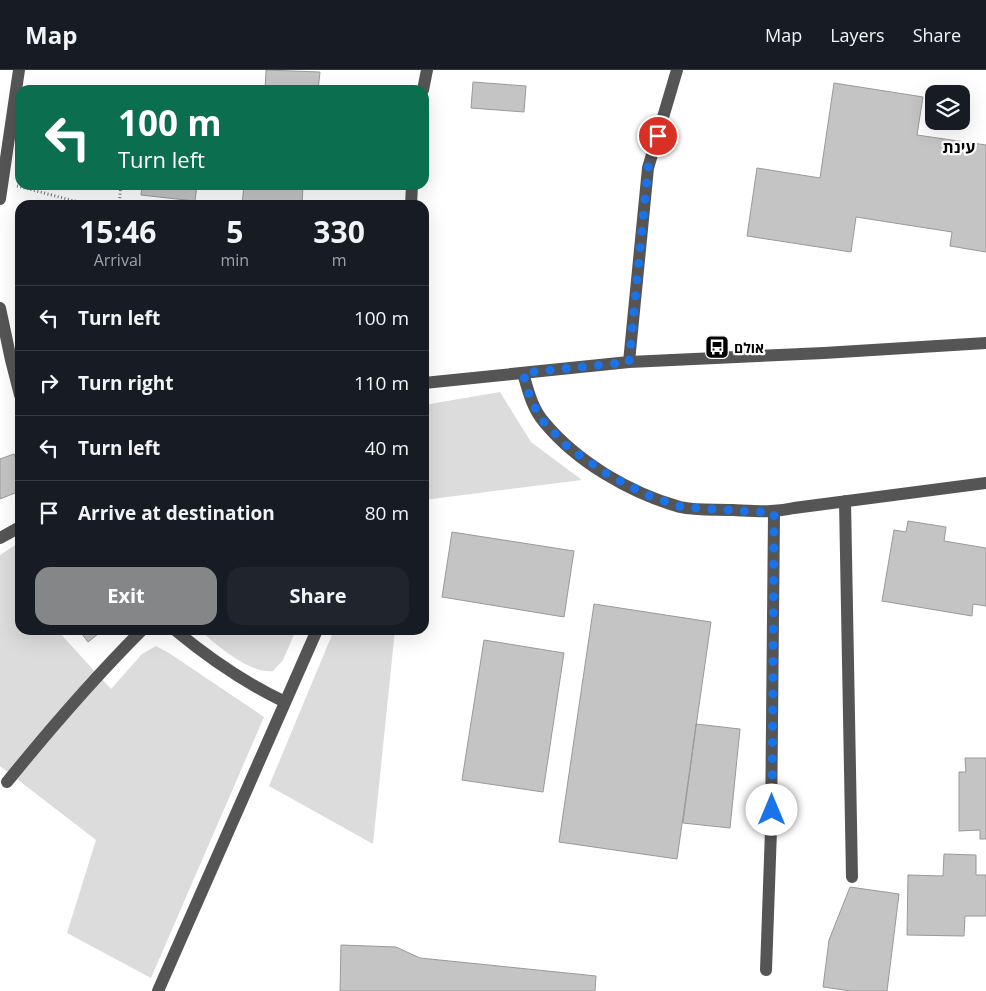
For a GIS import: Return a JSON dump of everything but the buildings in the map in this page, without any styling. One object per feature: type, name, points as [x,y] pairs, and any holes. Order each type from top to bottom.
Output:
[{"type":"street","points":[[0,198],[6,118],[19,70]]},
{"type":"street","points":[[424,85],[427,70]]},
{"type":"street","points":[[629,362],[648,168],[678,70]]},
{"type":"street","points":[[0,308],[5,361],[15,384]]},
{"type":"street","points":[[429,382],[629,362],[986,343]]},
{"type":"street","points":[[523,373],[531,401],[543,421],[569,448],[607,474],[647,495],[682,507],[774,513],[845,501],[986,483]]},
{"type":"street","points":[[845,501],[852,877]]},
{"type":"street","points":[[766,970],[771,830],[774,513]]},
{"type":"street","points":[[0,538],[15,530]]},
{"type":"street","points":[[7,782],[62,715],[137,635]]},
{"type":"street","points":[[181,635],[216,662],[254,687],[285,702]]},
{"type":"street","points":[[158,991],[315,635]]},
{"type":"path","points":[[2,182],[15,185]]},
{"type":"path","points":[[33,190],[71,200]]},
{"type":"shaded area","points":[[500,392],[531,442],[582,480],[429,499],[429,404]]},
{"type":"shaded area","points":[[15,545],[15,635],[62,635],[111,689],[142,654],[156,646],[264,717],[151,978],[67,933],[96,840],[0,766],[0,555]]},
{"type":"shaded area","points":[[206,635],[294,635],[283,660],[273,671],[254,668],[234,657]]},
{"type":"shaded area","points":[[332,635],[394,635],[373,844],[269,786]]},
{"type":"place","name":"אולם","points":[[717,347]]},
{"type":"district","name":"עינת","points":[[959,147]]},
{"type":"route","points":[[658,136],[648,168],[629,362],[523,373],[531,401],[543,421],[569,448],[607,474],[647,495],[682,507],[774,513],[772,810]]}]
